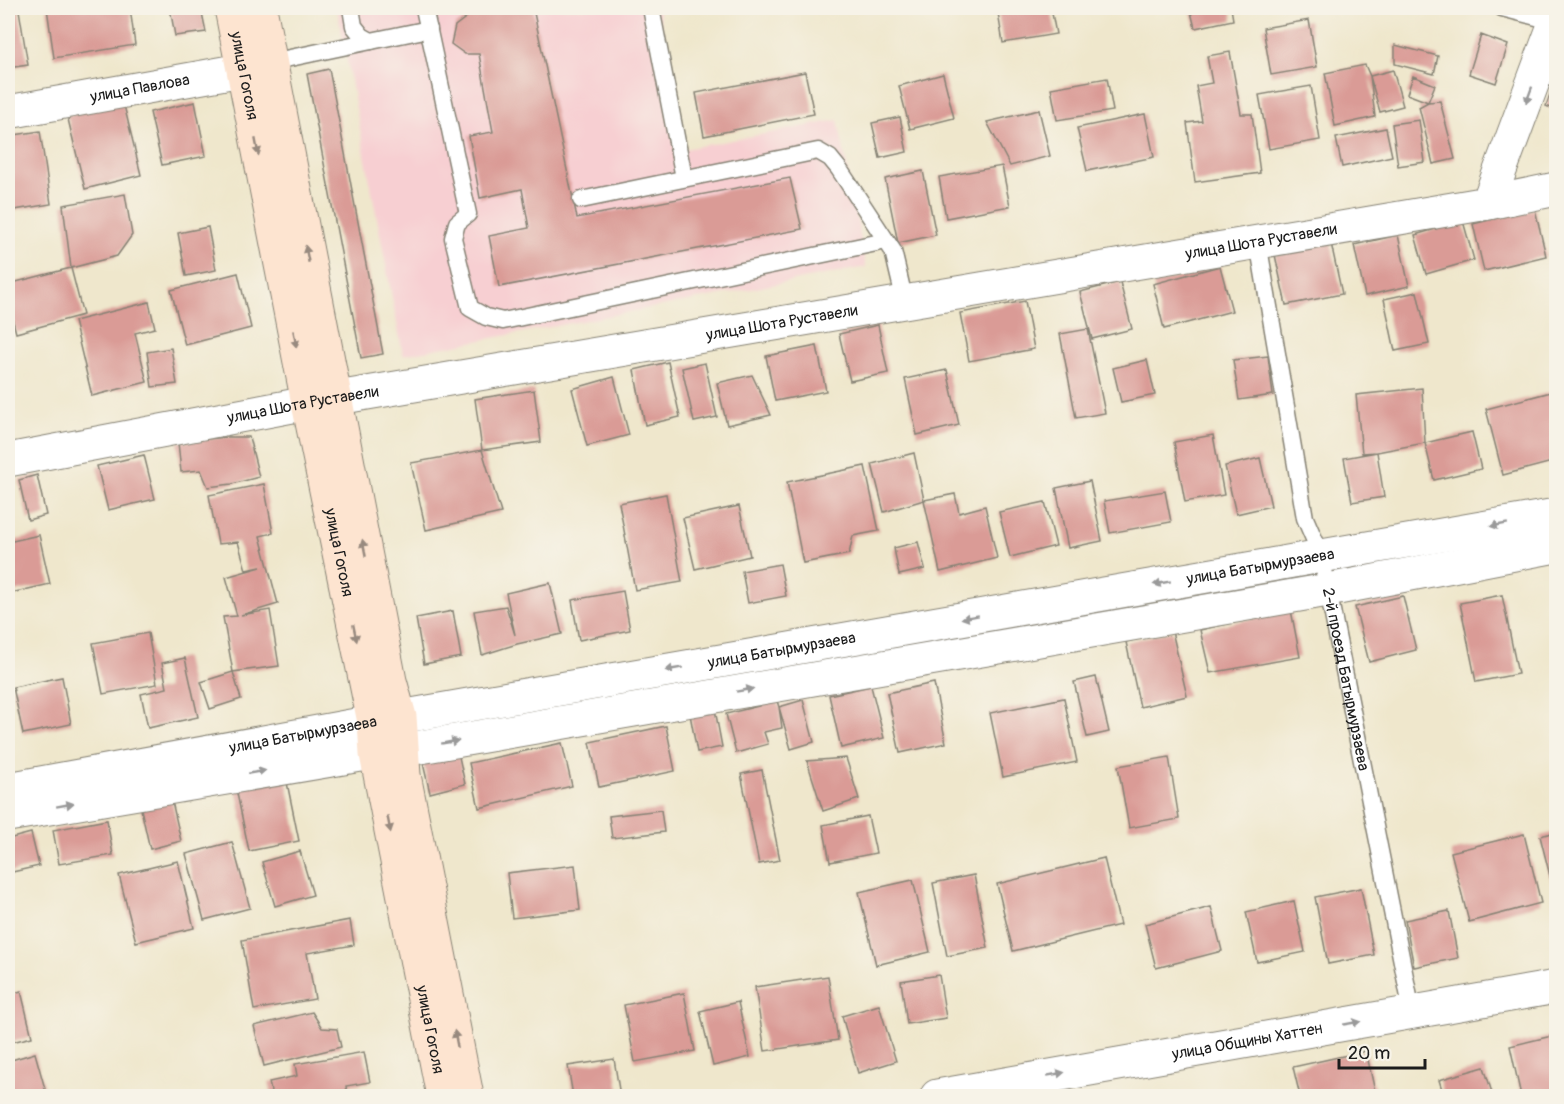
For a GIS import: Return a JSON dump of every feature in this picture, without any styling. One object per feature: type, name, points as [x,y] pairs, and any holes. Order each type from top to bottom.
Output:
[{"type":"street","name":"улица Гоголя","points":[[231,8],[257,66],[321,401],[390,681],[388,736],[443,1096]]},
{"type":"street","name":"улица Гоголя","points":[[257,66],[260,8]]},
{"type":"street","points":[[1488,203],[1556,21]]},
{"type":"street","name":"улица Павлова","points":[[8,112],[257,66]]},
{"type":"street","name":"улица Шота Руставели","points":[[8,460],[321,401],[1488,203],[1557,189]]},
{"type":"street","name":"улица Батырмурзаева","points":[[8,815],[388,736],[1321,555],[1557,515]]},
{"type":"street","name":"улица Батырмурзаева","points":[[8,789],[388,736],[1328,590],[1557,546]]},
{"type":"street","name":"улица Гоголя","points":[[388,736],[404,775],[467,1096]]},
{"type":"street","name":"улица Общины Хаттен","points":[[937,1096],[1557,987]]},
{"type":"lane","points":[[351,8],[354,26],[362,36],[372,41]]},
{"type":"lane","points":[[424,8],[468,214],[457,223],[453,238],[470,308],[486,317],[503,321],[886,241]]},
{"type":"lane","points":[[651,8],[684,178]]},
{"type":"lane","points":[[1502,8],[1556,21]]},
{"type":"lane","points":[[257,66],[429,29]]},
{"type":"lane","points":[[581,200],[818,151],[830,158],[839,169],[892,251],[905,302]]},
{"type":"lane","name":"2-й проезд Батырмурзаева","points":[[1258,242],[1305,518],[1321,555],[1412,1012]]},
{"type":"shaded area","points":[[337,8],[658,8],[685,149],[838,120],[866,267],[403,355]]},
{"type":"building","points":[[47,8],[130,8],[135,45],[54,58]]},
{"type":"building","points":[[170,8],[201,8],[206,32],[175,36]]},
{"type":"building","points":[[466,8],[533,8],[577,218],[790,178],[802,229],[499,287],[489,236],[529,228],[522,189],[480,198],[469,136],[493,132],[479,54],[465,54],[451,44],[455,26],[468,16]]},
{"type":"building","points":[[1031,8],[1051,8],[1056,34],[1003,43],[998,13]]},
{"type":"building","points":[[1190,8],[1231,8],[1233,20],[1195,28]]},
{"type":"building","points":[[19,10],[28,65],[8,68],[8,12]]},
{"type":"building","points":[[1309,20],[1317,67],[1271,75],[1263,28]]},
{"type":"building","points":[[1481,35],[1508,45],[1496,83],[1469,74]]},
{"type":"building","points":[[1395,45],[1438,56],[1434,74],[1395,64]]},
{"type":"building","points":[[1230,52],[1241,114],[1252,114],[1260,173],[1195,182],[1187,123],[1202,121],[1196,86],[1212,83],[1207,56]]},
{"type":"building","points":[[1365,65],[1370,76],[1375,117],[1335,126],[1325,73]]},
{"type":"building","points":[[329,69],[383,354],[361,358],[307,74]]},
{"type":"building","points":[[1393,70],[1403,106],[1380,112],[1370,76]]},
{"type":"building","points":[[805,72],[814,114],[704,136],[696,93]]},
{"type":"building","points":[[943,74],[954,118],[910,129],[899,86]]},
{"type":"building","points":[[1413,76],[1435,85],[1428,102],[1407,94]]},
{"type":"building","points":[[1556,77],[1556,110],[1546,106]]},
{"type":"building","points":[[1107,78],[1113,111],[1057,120],[1051,88]]},
{"type":"building","points":[[1311,86],[1320,140],[1269,149],[1259,95]]},
{"type":"building","points":[[123,101],[141,175],[85,189],[67,115]]},
{"type":"building","points":[[1440,101],[1455,159],[1433,164],[1419,107],[1428,102]]},
{"type":"building","points":[[195,102],[206,156],[162,165],[150,112]]},
{"type":"building","points":[[1039,110],[1050,156],[1010,166],[987,122]]},
{"type":"building","points":[[1145,114],[1154,157],[1087,171],[1077,128]]},
{"type":"building","points":[[900,117],[907,152],[880,158],[872,123]]},
{"type":"building","points":[[1419,120],[1425,162],[1398,166],[1392,124]]},
{"type":"building","points":[[1386,128],[1392,156],[1342,167],[1336,138]]},
{"type":"building","points":[[40,131],[51,204],[8,211],[8,136]]},
{"type":"building","points":[[1002,166],[1010,206],[946,218],[939,177]]},
{"type":"building","points":[[923,171],[936,235],[898,243],[885,179]]},
{"type":"building","points":[[125,194],[132,235],[117,256],[71,268],[63,205]]},
{"type":"building","points":[[1535,209],[1546,256],[1484,271],[1473,224]]},
{"type":"building","points":[[1463,221],[1474,260],[1426,274],[1415,235]]},
{"type":"building","points":[[208,227],[216,270],[186,276],[178,233]]},
{"type":"building","points":[[1398,235],[1409,286],[1365,296],[1354,245]]},
{"type":"building","points":[[1331,243],[1342,294],[1286,305],[1275,255]]},
{"type":"building","points":[[1220,266],[1232,311],[1164,329],[1153,284]]},
{"type":"building","points":[[71,268],[83,315],[16,333],[8,302],[8,284]]},
{"type":"building","points":[[238,273],[251,328],[185,345],[171,290]]},
{"type":"building","points":[[1120,282],[1132,329],[1092,339],[1080,292]]},
{"type":"building","points":[[1417,292],[1429,344],[1395,351],[1384,299]]},
{"type":"building","points":[[1025,301],[1034,349],[969,361],[960,313]]},
{"type":"building","points":[[149,302],[155,328],[135,333],[147,382],[92,396],[74,321]]},
{"type":"building","points":[[878,325],[888,373],[850,381],[839,334]]},
{"type":"building","points":[[1088,329],[1105,413],[1076,418],[1060,334]]},
{"type":"building","points":[[817,346],[826,391],[775,401],[766,356]]},
{"type":"building","points":[[171,348],[177,384],[152,387],[147,352]]},
{"type":"building","points":[[1268,356],[1273,395],[1239,400],[1233,360]]},
{"type":"building","points":[[1147,360],[1155,395],[1121,402],[1113,368]]},
{"type":"building","points":[[668,362],[680,417],[645,425],[634,370]]},
{"type":"building","points":[[705,363],[717,417],[694,422],[682,368]]},
{"type":"building","points":[[947,370],[959,425],[917,435],[905,379]]},
{"type":"building","points":[[752,375],[771,415],[727,425],[717,383]]},
{"type":"building","points":[[614,377],[629,435],[587,446],[572,389]]},
{"type":"building","points":[[1422,388],[1425,443],[1362,453],[1356,395]]},
{"type":"building","points":[[534,390],[541,442],[482,450],[475,399]]},
{"type":"building","points":[[1551,392],[1556,413],[1556,461],[1503,475],[1486,409]]},
{"type":"building","points":[[1472,432],[1481,469],[1434,480],[1425,443]]},
{"type":"building","points":[[1213,435],[1224,495],[1185,502],[1174,442]]},
{"type":"building","points":[[249,437],[259,477],[208,487],[201,470],[181,472],[178,442]]},
{"type":"building","points":[[482,450],[501,513],[426,530],[411,463]]},
{"type":"building","points":[[1377,452],[1384,497],[1352,502],[1344,458]]},
{"type":"building","points":[[914,453],[924,500],[884,512],[872,464]]},
{"type":"building","points":[[144,455],[155,499],[108,510],[97,466]]},
{"type":"building","points":[[1260,458],[1271,506],[1236,514],[1225,466]]},
{"type":"building","points":[[865,466],[879,531],[853,536],[849,554],[803,563],[787,482]]},
{"type":"building","points":[[37,475],[46,515],[28,520],[19,480]]},
{"type":"building","points":[[1090,481],[1102,541],[1068,548],[1056,488]]},
{"type":"building","points":[[264,484],[273,533],[260,536],[278,604],[241,615],[270,610],[279,666],[233,672],[223,617],[237,616],[226,577],[261,567],[246,570],[238,542],[218,544],[209,495]]},
{"type":"building","points":[[1165,491],[1171,522],[1110,533],[1104,501]]},
{"type":"building","points":[[666,494],[682,582],[635,590],[619,503]]},
{"type":"building","points":[[955,494],[959,513],[985,506],[997,558],[940,572],[924,500]]},
{"type":"building","points":[[1045,502],[1056,546],[1010,557],[999,512]]},
{"type":"building","points":[[739,506],[750,556],[695,569],[683,518]]},
{"type":"building","points":[[39,535],[50,584],[11,593],[8,578],[8,542]]},
{"type":"building","points":[[918,542],[925,569],[899,575],[894,548]]},
{"type":"building","points":[[780,564],[786,596],[748,603],[742,571]]},
{"type":"building","points":[[550,583],[562,634],[482,655],[474,611],[506,606],[515,635],[506,593]]},
{"type":"building","points":[[623,591],[630,630],[579,640],[572,600]]},
{"type":"building","points":[[1502,595],[1518,674],[1476,682],[1460,603]]},
{"type":"building","points":[[1403,596],[1416,650],[1369,662],[1355,607]]},
{"type":"building","points":[[1291,610],[1300,657],[1210,673],[1200,630]]},
{"type":"building","points":[[453,611],[461,657],[424,664],[416,618]]},
{"type":"building","points":[[1172,631],[1187,696],[1140,707],[1126,642]]},
{"type":"building","points":[[148,633],[157,684],[103,694],[93,643]]},
{"type":"building","points":[[185,658],[198,717],[148,728],[141,694],[167,688],[162,663]]},
{"type":"building","points":[[233,672],[241,699],[210,709],[201,682]]},
{"type":"building","points":[[62,677],[71,724],[23,734],[13,687]]},
{"type":"building","points":[[1096,677],[1109,732],[1087,737],[1074,682]]},
{"type":"building","points":[[934,683],[946,743],[900,753],[887,693]]},
{"type":"building","points":[[772,686],[779,707],[782,728],[764,732],[768,744],[736,753],[726,714],[759,706],[755,689]]},
{"type":"building","points":[[871,686],[884,738],[841,748],[829,695]]},
{"type":"building","points":[[1064,698],[1077,762],[1003,777],[990,713]]},
{"type":"building","points":[[803,700],[814,742],[791,749],[779,707]]},
{"type":"building","points":[[714,704],[722,747],[697,752],[689,709]]},
{"type":"building","points":[[666,726],[675,771],[599,787],[590,742]]},
{"type":"building","points":[[454,734],[465,784],[430,793],[418,742]]},
{"type":"building","points":[[562,743],[572,786],[479,808],[469,763]]},
{"type":"building","points":[[1169,757],[1179,819],[1129,828],[1118,766]]},
{"type":"building","points":[[846,758],[859,799],[823,811],[807,761]]},
{"type":"building","points":[[283,763],[299,841],[249,851],[233,774]]},
{"type":"building","points":[[762,770],[780,860],[759,864],[741,774]]},
{"type":"building","points":[[169,788],[181,841],[150,849],[138,796]]},
{"type":"building","points":[[661,810],[664,832],[612,838],[609,816]]},
{"type":"building","points":[[868,816],[876,853],[830,862],[823,825]]},
{"type":"building","points":[[107,820],[113,855],[59,864],[53,830]]},
{"type":"building","points":[[1556,832],[1556,883],[1552,884],[1540,836]]},
{"type":"building","points":[[31,833],[39,866],[8,873],[8,839]]},
{"type":"building","points":[[1524,834],[1541,903],[1469,922],[1451,852]]},
{"type":"building","points":[[232,842],[250,908],[204,920],[186,854]]},
{"type":"building","points":[[300,851],[313,895],[275,906],[262,862]]},
{"type":"building","points":[[1104,858],[1120,925],[1013,951],[997,884]]},
{"type":"building","points":[[178,861],[194,928],[136,942],[119,875]]},
{"type":"building","points":[[575,865],[580,910],[512,918],[507,873]]},
{"type":"building","points":[[974,875],[988,948],[947,956],[933,883]]},
{"type":"building","points":[[913,880],[930,952],[876,965],[859,892]]},
{"type":"building","points":[[1361,888],[1374,955],[1328,964],[1315,897]]},
{"type":"building","points":[[1294,901],[1305,952],[1257,962],[1246,912]]},
{"type":"building","points":[[1211,907],[1222,951],[1156,968],[1145,924]]},
{"type":"building","points":[[1449,911],[1458,958],[1414,967],[1405,920]]},
{"type":"building","points":[[350,920],[354,945],[307,953],[315,999],[254,1010],[242,940]]},
{"type":"building","points":[[939,975],[946,1018],[907,1024],[901,981]]},
{"type":"building","points":[[828,976],[838,1040],[765,1051],[755,987]]},
{"type":"building","points":[[21,991],[32,1037],[8,1043],[8,995]]},
{"type":"building","points":[[684,993],[695,1051],[635,1062],[624,1005]]},
{"type":"building","points":[[738,1002],[750,1057],[713,1066],[700,1011]]},
{"type":"building","points":[[879,1005],[896,1061],[858,1073],[842,1016]]},
{"type":"building","points":[[312,1012],[322,1028],[337,1029],[341,1047],[264,1066],[254,1026]]},
{"type":"building","points":[[1556,1035],[1556,1096],[1521,1096],[1510,1046]]},
{"type":"building","points":[[1366,1051],[1376,1096],[1300,1096],[1293,1067]]},
{"type":"building","points":[[364,1052],[370,1082],[346,1086],[348,1096],[272,1096],[269,1082],[297,1076],[295,1064]]},
{"type":"building","points":[[35,1053],[47,1096],[8,1096],[8,1061]]},
{"type":"building","points":[[614,1059],[620,1096],[573,1096],[568,1066]]},
{"type":"building","points":[[1484,1067],[1493,1096],[1444,1096],[1439,1080]]}]
